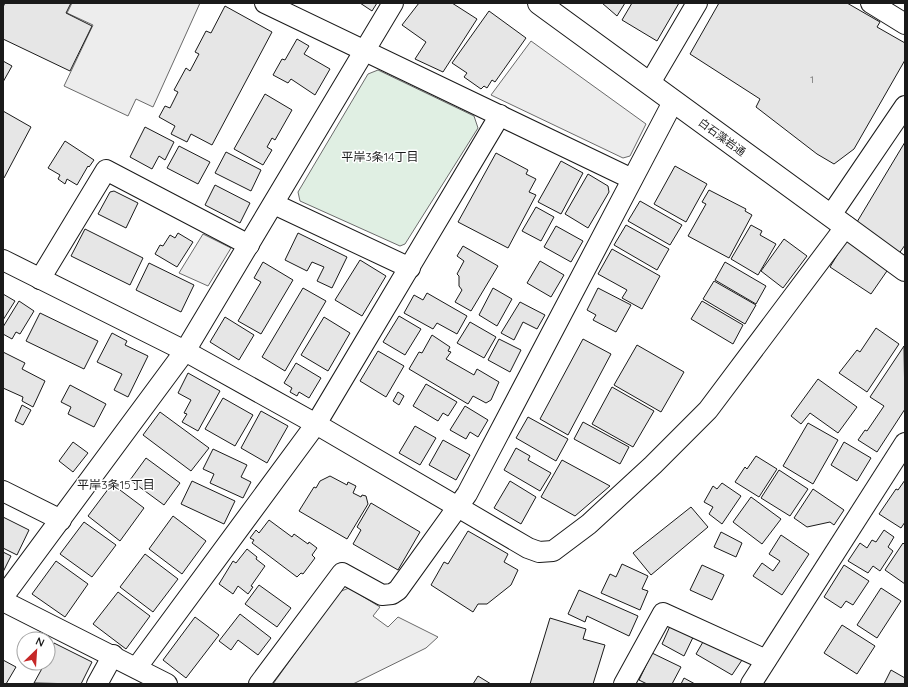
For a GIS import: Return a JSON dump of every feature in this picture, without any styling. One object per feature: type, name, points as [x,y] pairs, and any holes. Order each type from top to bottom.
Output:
[{"type":"main road","name":"白石藻岩通","points":[[540,3],[650,83],[673,102],[904,268]]},
{"type":"street","points":[[265,3],[632,179]]},
{"type":"street","points":[[3,597],[185,351],[393,3]]},
{"type":"street","points":[[650,83],[697,3]]},
{"type":"street","points":[[871,3],[905,24]]},
{"type":"street","points":[[259,684],[342,573],[382,595],[392,594],[398,590],[467,494],[673,102]]},
{"type":"street","points":[[3,260],[185,351],[316,424],[528,548],[539,552],[553,551],[589,524],[653,465],[708,410],[839,221],[905,106]]},
{"type":"street","points":[[137,667],[316,424],[500,115]]},
{"type":"street","points":[[40,279],[106,170],[249,245]]},
{"type":"street","points":[[274,204],[410,268]]},
{"type":"street","points":[[751,684],[905,443]]},
{"type":"street","points":[[3,491],[61,520]]},
{"type":"street","points":[[3,601],[137,667],[168,684]]},
{"type":"street","points":[[624,684],[663,613],[766,660]]},
{"type":"street","points":[[97,684],[113,656]]},
{"type":"green space","points":[[378,70],[474,116],[478,128],[405,244],[400,246],[300,201],[298,192],[368,74]]},
{"type":"shaded area","points":[[72,3],[200,3],[153,107],[136,99],[128,116],[64,86],[93,25],[67,13]]},
{"type":"shaded area","points":[[531,41],[646,124],[630,156],[623,158],[491,95]]},
{"type":"shaded area","points":[[203,234],[231,248],[208,286],[179,273]]},
{"type":"shaded area","points":[[349,588],[380,607],[373,616],[388,627],[398,617],[438,637],[426,648],[353,684],[273,684],[339,592]]},
{"type":"building","points":[[5,3],[71,3],[66,13],[92,26],[70,71],[3,39],[3,7]]},
{"type":"building","points":[[360,3],[377,3],[372,11]]},
{"type":"building","points":[[419,3],[452,3],[477,19],[443,72],[415,59],[426,42],[402,25]]},
{"type":"building","points":[[602,3],[625,3],[617,16]]},
{"type":"building","points":[[632,3],[679,3],[657,41],[622,20]]},
{"type":"building","points":[[719,3],[847,3],[880,22],[877,27],[905,43],[905,60],[854,149],[834,164],[817,154],[756,107],[760,99],[690,54]]},
{"type":"building","points":[[225,6],[272,32],[212,145],[191,134],[187,142],[171,134],[175,126],[159,117],[165,106],[170,108],[178,92],[174,90],[186,68],[190,71],[199,54],[195,52],[206,31],[211,33]]},
{"type":"building","points":[[489,11],[526,38],[495,82],[492,80],[487,88],[484,86],[481,89],[464,77],[467,73],[452,63]]},
{"type":"building","points":[[297,39],[309,46],[304,54],[330,69],[315,95],[291,79],[288,83],[273,75],[282,59],[285,60]]},
{"type":"building","points":[[3,61],[12,66],[3,82]]},
{"type":"building","points":[[265,94],[292,110],[275,140],[272,138],[267,147],[272,150],[263,165],[234,149]]},
{"type":"building","points":[[3,111],[31,127],[4,178],[3,178]]},
{"type":"building","points":[[145,127],[174,142],[165,160],[159,156],[152,169],[130,157]]},
{"type":"building","points":[[65,141],[94,160],[89,167],[88,166],[77,185],[67,179],[65,184],[58,179],[60,175],[48,168]]},
{"type":"building","points":[[905,142],[905,245],[871,294],[830,267]]},
{"type":"building","points":[[179,146],[210,162],[198,184],[167,168]]},
{"type":"building","points":[[226,152],[261,170],[251,191],[215,173]]},
{"type":"building","points":[[496,153],[528,170],[526,174],[536,179],[529,192],[536,195],[508,248],[458,222]]},
{"type":"building","points":[[561,161],[583,173],[561,214],[538,202]]},
{"type":"building","points":[[675,166],[707,184],[686,222],[654,204]]},
{"type":"building","points":[[588,174],[608,186],[609,192],[588,228],[565,214]]},
{"type":"building","points":[[215,185],[250,203],[240,223],[205,205]]},
{"type":"building","points":[[709,190],[746,209],[745,211],[752,215],[729,258],[688,236],[706,204],[702,202]]},
{"type":"building","points":[[114,191],[138,203],[126,228],[98,214],[110,192]]},
{"type":"building","points":[[640,201],[682,225],[670,245],[628,221]]},
{"type":"building","points":[[536,207],[554,217],[541,241],[522,231]]},
{"type":"building","points":[[626,225],[669,249],[657,270],[614,245]]},
{"type":"building","points":[[751,225],[762,231],[760,235],[776,244],[758,275],[731,259]]},
{"type":"building","points":[[556,226],[583,241],[571,262],[544,247]]},
{"type":"building","points":[[85,229],[143,258],[130,285],[71,256]]},
{"type":"building","points":[[178,233],[193,242],[177,267],[155,254],[160,245],[163,246],[170,235],[175,238]]},
{"type":"building","points":[[298,233],[347,257],[332,288],[317,281],[324,267],[312,262],[307,271],[285,260]]},
{"type":"building","points":[[784,239],[807,256],[783,288],[761,271]]},
{"type":"building","points":[[463,246],[498,266],[471,311],[455,302],[462,290],[459,286],[459,276],[457,274],[464,261],[457,256]]},
{"type":"building","points":[[612,249],[660,276],[642,309],[622,298],[627,290],[598,274]]},
{"type":"building","points":[[360,260],[386,276],[362,316],[335,300]]},
{"type":"building","points":[[540,261],[564,275],[551,297],[527,283]]},
{"type":"building","points":[[263,262],[293,280],[261,334],[238,321],[261,282],[254,278]]},
{"type":"building","points":[[725,262],[766,286],[756,304],[715,280]]},
{"type":"building","points":[[149,263],[194,285],[181,312],[136,290]]},
{"type":"building","points":[[714,281],[756,305],[745,324],[703,299]]},
{"type":"building","points":[[303,288],[326,301],[285,371],[262,357]]},
{"type":"building","points":[[493,288],[512,299],[497,326],[479,315]]},
{"type":"building","points":[[598,288],[631,305],[616,332],[593,320],[596,315],[587,310]]},
{"type":"building","points":[[427,293],[467,316],[457,334],[437,323],[433,329],[404,313],[414,295],[423,300]]},
{"type":"building","points":[[3,294],[15,301],[3,320]]},
{"type":"building","points":[[19,301],[34,311],[20,334],[16,332],[12,339],[3,334],[3,327]]},
{"type":"building","points":[[702,301],[743,325],[733,344],[691,319]]},
{"type":"building","points":[[520,302],[545,315],[537,329],[523,322],[514,340],[501,333]]},
{"type":"building","points":[[40,313],[98,341],[84,369],[26,341]]},
{"type":"building","points":[[399,316],[421,329],[405,355],[383,342]]},
{"type":"building","points":[[225,317],[254,335],[239,360],[210,342]]},
{"type":"building","points":[[324,317],[350,333],[328,371],[301,355]]},
{"type":"building","points":[[470,322],[496,337],[484,358],[457,343]]},
{"type":"building","points":[[876,328],[899,344],[867,392],[839,373],[857,350],[860,352]]},
{"type":"building","points":[[112,333],[127,341],[125,345],[148,356],[128,397],[114,390],[122,374],[97,362]]},
{"type":"building","points":[[432,335],[450,347],[448,351],[451,352],[446,359],[474,375],[477,369],[499,382],[491,400],[486,403],[473,396],[468,404],[409,369],[419,352],[422,353]]},
{"type":"building","points":[[499,339],[521,350],[510,372],[488,360]]},
{"type":"building","points":[[583,339],[611,354],[568,435],[540,419]]},
{"type":"building","points":[[637,345],[684,372],[661,412],[614,385]]},
{"type":"building","points":[[904,346],[905,409],[877,452],[858,440],[865,430],[867,431],[884,406],[870,397]]},
{"type":"building","points":[[378,351],[404,366],[386,397],[360,381]]},
{"type":"building","points":[[3,352],[25,363],[22,369],[45,381],[33,407],[22,401],[23,397],[3,388]]},
{"type":"building","points":[[296,363],[321,378],[309,398],[299,392],[297,396],[290,392],[292,388],[284,383]]},
{"type":"building","points":[[188,373],[220,391],[198,431],[182,422],[187,414],[184,413],[191,400],[178,393]]},
{"type":"building","points":[[818,379],[857,407],[838,433],[810,413],[801,424],[791,416]]},
{"type":"building","points":[[426,384],[457,402],[448,416],[443,413],[438,421],[413,406]]},
{"type":"building","points":[[70,385],[106,404],[94,427],[68,414],[71,407],[61,402]]},
{"type":"building","points":[[612,387],[654,411],[633,447],[592,424]]},
{"type":"building","points":[[398,392],[404,396],[399,405],[393,401]]},
{"type":"building","points":[[223,398],[253,415],[235,446],[205,429]]},
{"type":"building","points":[[22,405],[31,410],[23,425],[15,421]]},
{"type":"building","points":[[465,406],[488,420],[478,437],[470,432],[466,439],[450,430]]},
{"type":"building","points":[[261,411],[288,426],[267,463],[241,448]]},
{"type":"building","points":[[160,412],[209,448],[191,471],[143,435]]},
{"type":"building","points":[[528,417],[568,439],[556,461],[516,438]]},
{"type":"building","points":[[583,422],[629,447],[620,464],[574,439]]},
{"type":"building","points":[[808,423],[838,440],[813,484],[783,466]]},
{"type":"building","points":[[415,426],[436,438],[420,465],[399,453]]},
{"type":"building","points":[[443,440],[470,455],[456,480],[429,465]]},
{"type":"building","points":[[73,442],[88,453],[73,472],[59,461]]},
{"type":"building","points":[[844,442],[871,458],[857,481],[831,465]]},
{"type":"building","points":[[516,448],[530,456],[528,460],[551,473],[540,491],[504,470]]},
{"type":"building","points":[[213,449],[247,465],[241,477],[251,482],[243,498],[210,483],[214,474],[203,469]]},
{"type":"building","points":[[756,456],[777,469],[759,497],[735,482],[745,467],[747,469]]},
{"type":"building","points":[[146,458],[180,483],[164,505],[130,480]]},
{"type":"building","points":[[562,460],[610,486],[575,516],[541,497]]},
{"type":"building","points":[[779,470],[808,489],[790,516],[761,498]]},
{"type":"building","points":[[330,476],[347,485],[348,482],[356,486],[353,493],[361,497],[362,495],[366,496],[368,504],[347,539],[299,511],[314,487],[316,488],[320,481]]},
{"type":"building","points":[[905,480],[905,522],[901,528],[879,514],[896,489],[898,490]]},
{"type":"building","points":[[192,481],[235,501],[224,524],[181,504]]},
{"type":"building","points":[[510,481],[536,497],[521,524],[494,508]]},
{"type":"building","points":[[722,483],[741,496],[722,524],[709,514],[713,507],[704,502],[713,486],[717,489]]},
{"type":"building","points":[[112,484],[144,508],[120,541],[88,516]]},
{"type":"building","points":[[813,489],[844,510],[834,525],[830,522],[807,527],[794,518]]},
{"type":"building","points":[[751,497],[781,519],[762,544],[733,522]]},
{"type":"building","points":[[371,503],[420,532],[398,570],[353,544],[361,530],[357,527]]},
{"type":"building","points":[[691,507],[708,527],[651,575],[633,553]]},
{"type":"building","points":[[173,516],[206,541],[182,574],[149,549]]},
{"type":"building","points":[[3,517],[29,530],[17,555],[3,548]]},
{"type":"building","points":[[269,520],[292,537],[294,534],[308,544],[309,542],[317,548],[312,555],[315,558],[303,574],[301,573],[297,577],[252,543],[254,540],[250,538],[256,530],[259,533]]},
{"type":"building","points":[[84,522],[116,545],[92,577],[60,554]]},
{"type":"building","points":[[884,530],[894,537],[888,547],[893,551],[880,571],[873,566],[868,573],[848,561],[860,543],[867,548],[872,540],[876,542]]},
{"type":"building","points":[[468,531],[508,554],[504,562],[518,570],[511,585],[487,604],[478,604],[473,612],[431,585],[444,562],[448,564]]},
{"type":"building","points":[[721,532],[742,543],[736,557],[714,547]]},
{"type":"building","points":[[781,535],[809,554],[782,595],[753,576],[762,563],[773,571],[780,561],[769,554]]},
{"type":"building","points":[[903,543],[905,545],[905,584],[885,570]]},
{"type":"building","points":[[247,549],[265,566],[251,586],[253,587],[248,594],[238,586],[233,594],[219,584],[233,561],[236,563]]},
{"type":"building","points":[[3,552],[11,556],[3,572]]},
{"type":"building","points":[[145,554],[178,579],[153,612],[120,587]]},
{"type":"building","points":[[56,561],[88,584],[65,617],[32,594]]},
{"type":"building","points":[[622,564],[648,576],[642,589],[648,591],[640,610],[601,593],[610,574],[616,577]]},
{"type":"building","points":[[702,565],[724,575],[712,600],[690,590]]},
{"type":"building","points":[[844,565],[869,581],[853,605],[846,601],[841,608],[824,597]]},
{"type":"building","points":[[259,585],[291,608],[277,627],[245,604]]},
{"type":"building","points":[[881,588],[901,601],[877,638],[857,625]]},
{"type":"building","points":[[579,590],[638,616],[629,636],[587,616],[585,622],[568,614]]},
{"type":"building","points":[[118,592],[150,616],[126,649],[93,624]]},
{"type":"building","points":[[240,614],[271,638],[258,655],[238,640],[231,650],[219,641]]},
{"type":"building","points":[[675,615],[698,627],[684,656],[662,644]]},
{"type":"building","points":[[195,617],[219,635],[186,678],[163,660]]},
{"type":"building","points":[[550,618],[586,629],[583,639],[605,645],[593,684],[530,684]]},
{"type":"building","points":[[842,625],[875,646],[857,674],[824,653]]},
{"type":"building","points":[[711,628],[750,648],[732,675],[696,654]]},
{"type":"building","points":[[56,644],[92,662],[81,684],[34,683],[41,671],[56,671]]},
{"type":"building","points":[[652,653],[681,667],[672,684],[647,684],[639,680]]},
{"type":"building","points":[[3,660],[16,667],[6,684],[3,684]]},
{"type":"building","points":[[891,670],[905,678],[905,684],[884,684]]},
{"type":"building","points":[[478,676],[491,684],[473,684]]},
{"type":"building","points":[[684,678],[695,684],[681,684]]},
{"type":"district","name":"平岸3条14丁目","points":[[380,156]]},
{"type":"district","name":"平岸3条15丁目","points":[[116,484]]}]
